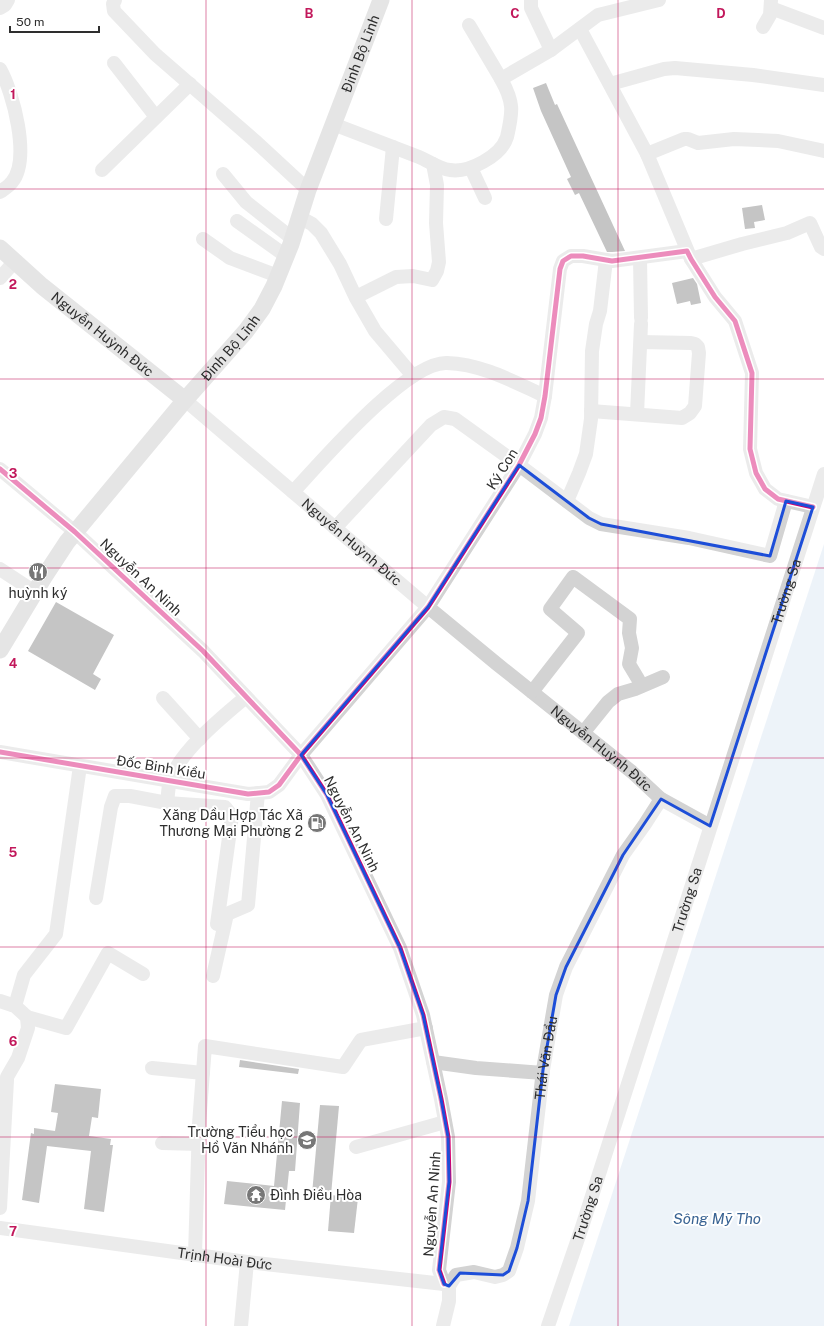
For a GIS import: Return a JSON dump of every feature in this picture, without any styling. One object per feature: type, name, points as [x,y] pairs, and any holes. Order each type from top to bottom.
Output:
[{"type":"main road","name":"Đinh Bộ Lĩnh","points":[[0,650],[67,542],[185,400],[246,331],[262,309],[278,276],[293,239],[308,190],[332,124],[381,0]]},
{"type":"main road","name":"Nguyễn Huỳnh Đức","points":[[0,248],[42,286],[185,400]]},
{"type":"street","points":[[0,8],[5,5],[8,0]]},
{"type":"street","points":[[115,0],[113,4],[114,11],[155,54],[308,190]]},
{"type":"street","points":[[531,0],[531,8],[551,50]]},
{"type":"street","points":[[501,79],[551,50],[598,15],[659,0]]},
{"type":"street","points":[[764,27],[770,15],[771,4],[824,28]]},
{"type":"street","points":[[332,124],[449,170],[471,168],[495,154],[504,145],[512,113],[509,93],[469,24]]},
{"type":"street","points":[[580,29],[647,154],[689,256],[715,297],[735,321],[752,373],[750,449],[756,473],[765,489],[778,499],[813,507]]},
{"type":"street","points":[[114,63],[156,117]]},
{"type":"street","points":[[610,84],[675,68],[753,75],[824,85]]},
{"type":"street","points":[[0,69],[4,76],[12,101],[20,136],[20,161],[18,172],[12,183],[0,192]]},
{"type":"street","points":[[102,170],[190,84]]},
{"type":"street","points":[[647,154],[684,138],[688,138],[698,143],[734,139],[778,141],[824,151]]},
{"type":"street","points":[[386,219],[393,147]]},
{"type":"street","points":[[356,297],[396,277],[413,276],[432,280],[437,271],[439,262],[436,223],[437,185],[433,164]]},
{"type":"street","points":[[471,168],[484,198]]},
{"type":"street","points":[[223,174],[246,202],[293,239]]},
{"type":"street","points":[[299,217],[312,224],[320,232],[340,264],[375,331],[413,376]]},
{"type":"street","points":[[237,221],[286,256]]},
{"type":"street","name":"Ký Con","points":[[301,754],[428,607],[519,465],[535,434],[541,418],[560,269],[563,261],[571,256],[583,256],[612,261],[689,256],[787,233],[810,223],[821,247],[824,249]]},
{"type":"street","points":[[203,239],[230,258],[278,276]]},
{"type":"street","points":[[637,414],[641,342],[640,258]]},
{"type":"street","points":[[567,501],[586,454],[591,411],[592,351],[596,324],[600,311],[606,260]]},
{"type":"street","points":[[0,278],[15,261]]},
{"type":"street","points":[[591,411],[682,418],[690,413],[695,406],[699,353],[698,347],[695,344],[673,342],[641,342]]},
{"type":"street","points":[[293,492],[351,428],[405,381],[436,364],[447,363],[481,368],[545,396]]},
{"type":"street","name":"Nguyễn Huỳnh Đức","points":[[185,400],[428,607],[632,772],[660,799],[710,826]]},
{"type":"street","points":[[336,528],[431,424],[444,416],[455,419],[589,518],[601,524],[689,538],[770,556],[786,501]]},
{"type":"street","name":"Nguyễn An Ninh","points":[[0,469],[75,532],[203,651],[301,754],[327,795],[400,948],[426,1028],[448,1137],[448,1182],[439,1270],[446,1285],[449,1301],[443,1326]]},
{"type":"street","name":"Trường Sa","points":[[548,1326],[582,1227],[824,474]]},
{"type":"street","points":[[0,569],[35,592]]},
{"type":"street","points":[[532,692],[578,633],[550,609],[573,578],[630,619],[629,633],[632,648],[630,664],[641,686]]},
{"type":"street","points":[[583,733],[608,702],[618,694],[663,677]]},
{"type":"street","points":[[167,803],[170,781],[179,762],[214,723],[246,697]]},
{"type":"street","points":[[163,698],[200,739]]},
{"type":"street","name":"Đốc Binh Kiều","points":[[0,752],[248,794],[269,792],[279,785],[301,754]]},
{"type":"street","points":[[15,1006],[24,975],[56,934],[80,766]]},
{"type":"street","points":[[121,796],[126,774]]},
{"type":"street","points":[[213,976],[227,914],[248,905],[258,793]]},
{"type":"street","points":[[96,898],[111,807],[115,796],[130,796],[167,803],[225,807],[232,816],[217,924]]},
{"type":"street","name":"Thái Văn Đẩu","points":[[446,1285],[460,1273],[474,1272],[495,1276],[503,1275],[509,1271],[517,1248],[528,1201],[543,1073],[556,995],[566,967],[623,854],[645,824],[660,799]]},
{"type":"street","points":[[0,1001],[15,1006],[27,1017],[66,1028],[108,953],[143,974]]},
{"type":"street","points":[[0,1208],[3,1080],[7,1077],[18,1058],[28,1028],[27,1017]]},
{"type":"street","points":[[195,1255],[199,1144],[205,1046],[343,1067],[361,1040],[426,1028]]},
{"type":"street","points":[[433,1062],[476,1068],[543,1073]]},
{"type":"street","points":[[152,1068],[203,1073]]},
{"type":"street","points":[[356,1147],[446,1122]]},
{"type":"street","points":[[162,1143],[199,1144]]},
{"type":"street","name":"Trịnh Hoài Đức","points":[[0,1228],[247,1262],[446,1285]]},
{"type":"street","points":[[241,1326],[247,1262]]},
{"type":"highlighted area","points":[[519,465],[589,518],[601,524],[770,556],[786,501],[813,507],[710,826],[661,799],[623,855],[566,967],[556,995],[543,1070],[528,1201],[517,1248],[509,1271],[503,1275],[460,1273],[449,1286],[444,1284],[439,1270],[449,1182],[448,1137],[423,1015],[400,948],[327,795],[301,755],[428,607]]},
{"type":"water","name":"Sông Mỹ Tho","points":[[824,544],[824,1326],[569,1326]]},
{"type":"building","points":[[546,83],[555,105],[557,104],[625,251],[607,252],[579,193],[575,195],[567,179],[571,177],[541,111],[533,88]]},
{"type":"building","points":[[762,205],[765,220],[754,222],[755,228],[745,229],[742,208]]},
{"type":"building","points":[[693,278],[697,284],[701,303],[691,305],[690,301],[677,304],[672,283]]},
{"type":"building","points":[[56,602],[114,635],[93,674],[101,679],[95,690],[28,651]]},
{"type":"building","points":[[240,1060],[299,1069],[298,1074],[239,1067]]},
{"type":"building","points":[[55,1084],[101,1089],[98,1118],[92,1117],[89,1136],[111,1139],[110,1145],[113,1145],[104,1212],[84,1209],[91,1151],[47,1146],[39,1203],[22,1200],[31,1133],[34,1134],[34,1128],[55,1131],[58,1113],[51,1112]]},
{"type":"building","points":[[282,1101],[300,1103],[295,1171],[289,1171],[285,1210],[224,1204],[227,1181],[274,1186]]},
{"type":"building","points":[[320,1105],[339,1106],[331,1195],[312,1194]]},
{"type":"building","points":[[331,1195],[358,1198],[354,1233],[328,1231]]},
{"type":"cycle path","points":[[0,752],[248,794],[269,792],[279,785],[301,755],[428,607],[519,465],[535,434],[541,418],[560,269],[563,261],[571,256],[583,256],[612,261],[687,251],[715,297],[735,321],[752,373],[750,449],[756,473],[765,489],[778,499],[813,507]]},
{"type":"cycle path","points":[[0,469],[75,532],[203,651],[301,755],[327,795],[400,948],[423,1015],[448,1137],[449,1182],[439,1270],[444,1284]]},
{"type":"place","name":"huỳnh ký","points":[[38,572]]},
{"type":"place","name":"Xăng Dầu Hợp Tác Xã Thương Mại Phường 2","points":[[317,823]]},
{"type":"place","name":"Trường Tiểu học Hồ Văn Nhánh","points":[[307,1140]]},
{"type":"place","name":"Đình Điều Hòa","points":[[256,1195]]}]
